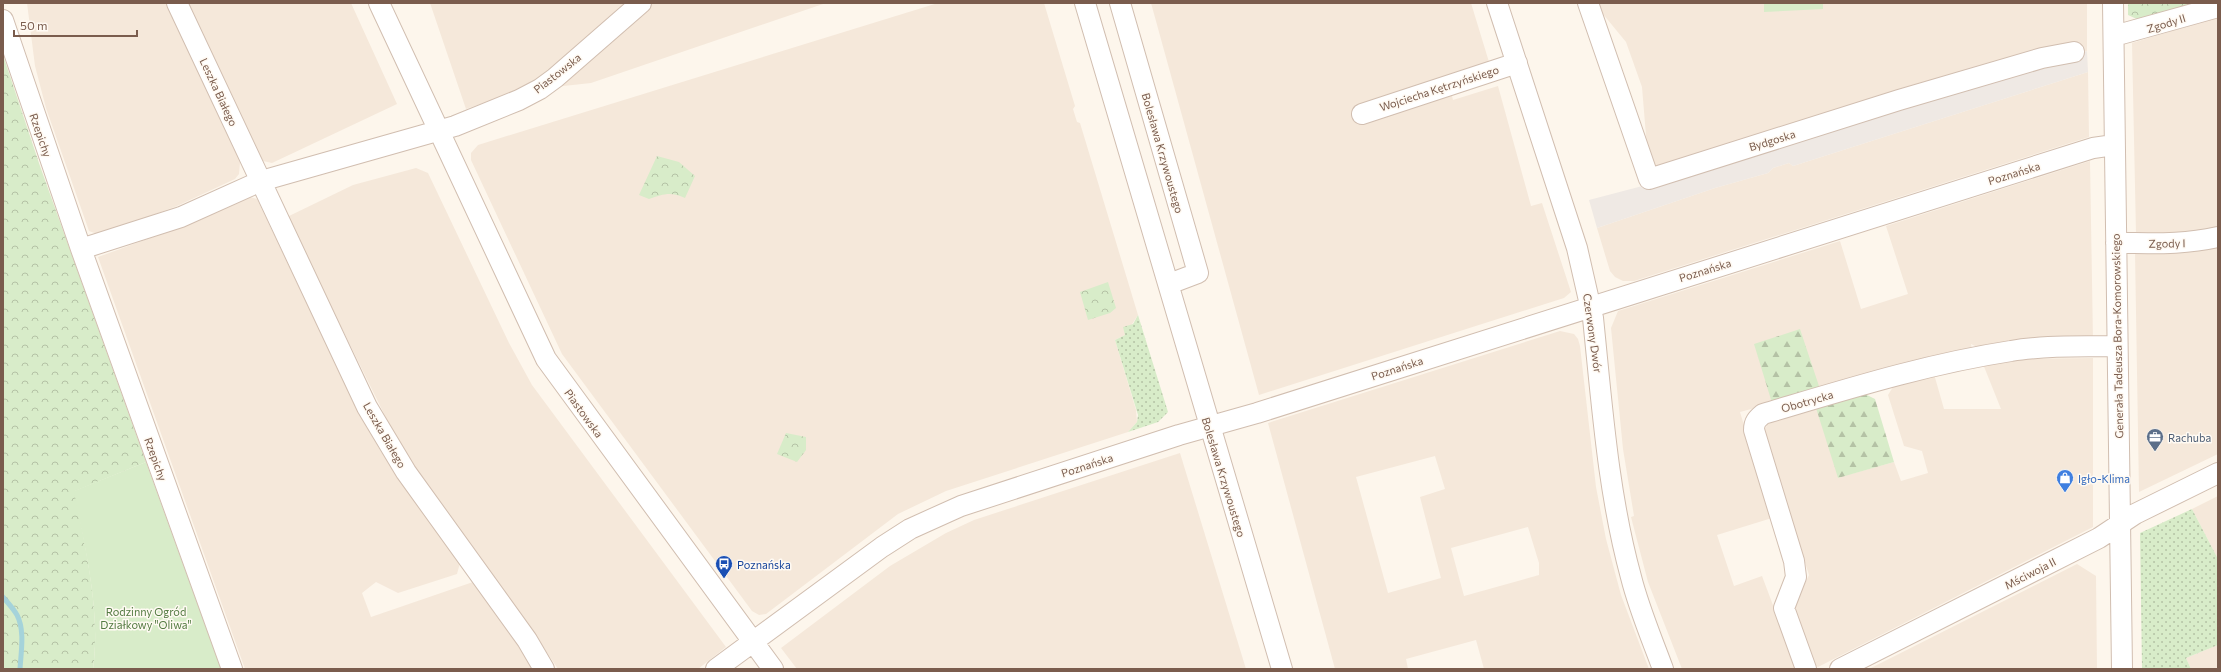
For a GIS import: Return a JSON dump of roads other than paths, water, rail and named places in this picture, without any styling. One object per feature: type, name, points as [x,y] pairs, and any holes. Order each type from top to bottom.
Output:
[{"type":"street","name":"Leszka Białego","points":[[177,3],[367,407],[406,472],[527,640],[544,669]]},
{"type":"street","name":"Piastowska","points":[[379,3],[546,359],[773,669]]},
{"type":"street","name":"Piastowska","points":[[439,131],[494,111],[540,89],[642,3]]},
{"type":"street","name":"Bolesława Krzywoustego","points":[[1085,3],[1282,669]]},
{"type":"street","name":"Bolesława Krzywoustego","points":[[1120,3],[1198,273],[1169,284]]},
{"type":"street","name":"Czerwony Dwór","points":[[1497,3],[1577,248],[1592,306],[1609,472],[1622,541],[1640,609],[1663,669]]},
{"type":"street","name":"Bydgoska","points":[[1588,3],[1649,180],[1907,98],[2042,58],[2074,52]]},
{"type":"street","name":"Generała Tadeusza Bora-Komorowskiego","points":[[2113,3],[2122,669]]},
{"type":"street","name":"Zgody II","points":[[2114,36],[2218,7]]},
{"type":"street","name":"Rzepichy","points":[[3,20],[81,249],[232,669]]},
{"type":"street","name":"Wojciecha Kętrzyńskiego","points":[[1362,114],[1517,63]]},
{"type":"street","points":[[81,249],[181,217],[261,181],[439,131]]},
{"type":"street","name":"Poznańska","points":[[716,669],[882,547],[928,520],[997,494],[1179,435],[1210,428],[2093,148],[2114,145]]},
{"type":"street","name":"Zgody I","points":[[2116,243],[2162,245],[2190,243],[2218,236]]},
{"type":"street","name":"Obotrycka","points":[[1806,669],[1784,608],[1796,577],[1794,561],[1754,430],[1754,425],[1758,417],[1763,414],[1877,381],[1934,366],[2004,352],[2117,346]]},
{"type":"street","name":"Mściwoja II","points":[[1840,669],[2099,538],[2135,514],[2218,473]]},
{"type":"waterway","points":[[3,597],[17,615],[21,627],[22,641],[20,669]]},
{"type":"place","name":"Rachuba","points":[[2155,452]]},
{"type":"place","name":"Igło-Klima","points":[[2065,493]]},
{"type":"place","name":"Poznańska","points":[[724,579]]},
{"type":"park label","name":"Rodzinny Ogród Działkowy \"Oliwa\"","points":[[146,617]]}]
